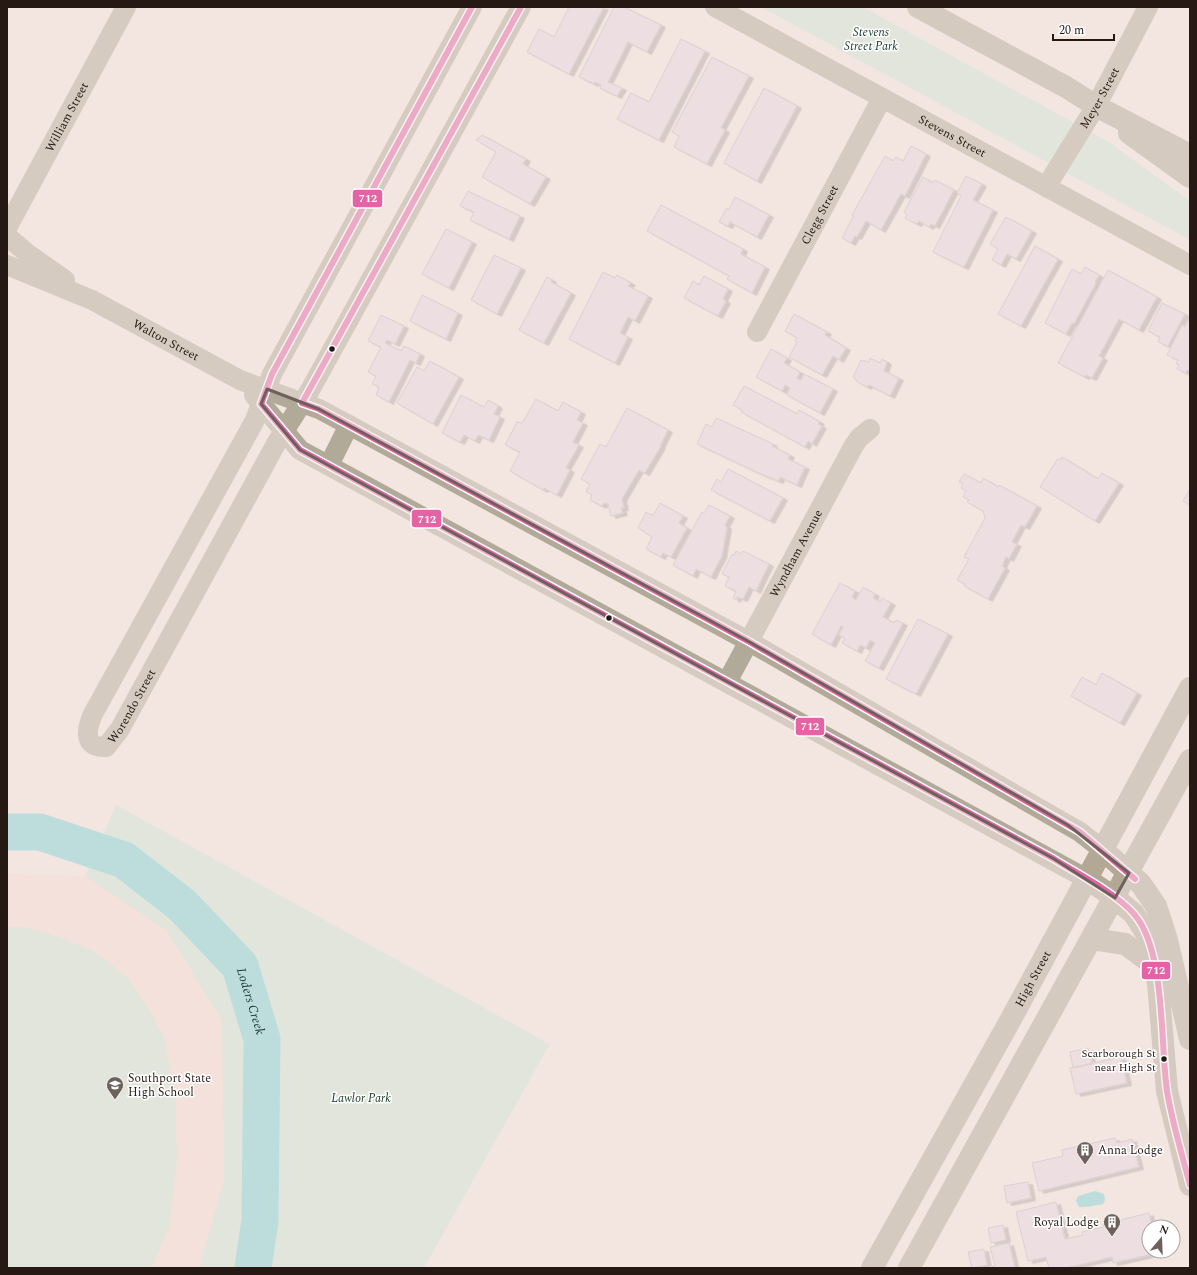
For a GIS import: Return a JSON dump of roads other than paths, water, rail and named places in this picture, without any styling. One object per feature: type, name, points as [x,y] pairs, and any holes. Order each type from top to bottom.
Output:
[{"type":"main road","points":[[918,7],[1066,87],[1096,106],[1190,155]]},
{"type":"main road","points":[[1096,106],[1142,144],[1190,177]]},
{"type":"main road","name":"High Street","points":[[872,1268],[1103,850],[1190,688]]},
{"type":"main road","points":[[909,1268],[1190,760]]},
{"type":"main road","points":[[1103,850],[1129,872],[1151,896],[1161,920],[1190,1039]]},
{"type":"main road","points":[[1087,878],[1134,914],[1143,926],[1152,950],[1162,1013],[1167,1091],[1190,1185]]},
{"type":"main road","points":[[1092,939],[1125,944],[1155,966]]},
{"type":"street","name":"William Street","points":[[7,228],[126,7]]},
{"type":"street","name":"Worendo Street","points":[[472,7],[272,374],[255,420],[93,714],[88,725],[88,736],[92,744],[99,747],[106,747],[120,729],[284,431],[302,403],[521,7]]},
{"type":"street","name":"Stevens Street","points":[[715,7],[1190,264]]},
{"type":"street","name":"Meyer Street","points":[[1046,186],[1096,106],[1148,7]]},
{"type":"street","name":"Clegg Street","points":[[757,332],[882,98]]},
{"type":"street","name":"Walton Street","points":[[7,236],[28,254],[92,300]]},
{"type":"street","name":"Walton Street","points":[[7,265],[92,300],[240,380],[264,397],[284,431],[300,450],[1087,878]]},
{"type":"street","name":"Walton Street","points":[[264,397],[302,403],[319,409],[349,425],[748,641],[1080,832],[1103,850]]},
{"type":"street","points":[[329,465],[349,425]]},
{"type":"street","name":"Wyndham Avenue","points":[[727,682],[853,447],[870,429]]},
{"type":"water","points":[[1095,1191],[1104,1194],[1105,1200],[1103,1204],[1079,1207],[1076,1201],[1078,1196]]},
{"type":"waterway","name":"Loders Creek","points":[[7,832],[40,832],[124,860],[182,905],[240,966],[262,1039],[260,1220],[253,1268]]},
{"type":"place","name":"Scarborough St near High St","points":[[1164,1059]]},
{"type":"place","name":"Southport State High School","points":[[115,1100]]},
{"type":"place","name":"Anna Lodge","points":[[1085,1165]]},
{"type":"place","name":"Royal Lodge","points":[[1112,1237]]},
{"type":"park label","name":"Stevens Street Park","points":[[871,39]]},
{"type":"park label","name":"Lawlor Park","points":[[361,1098]]}]
